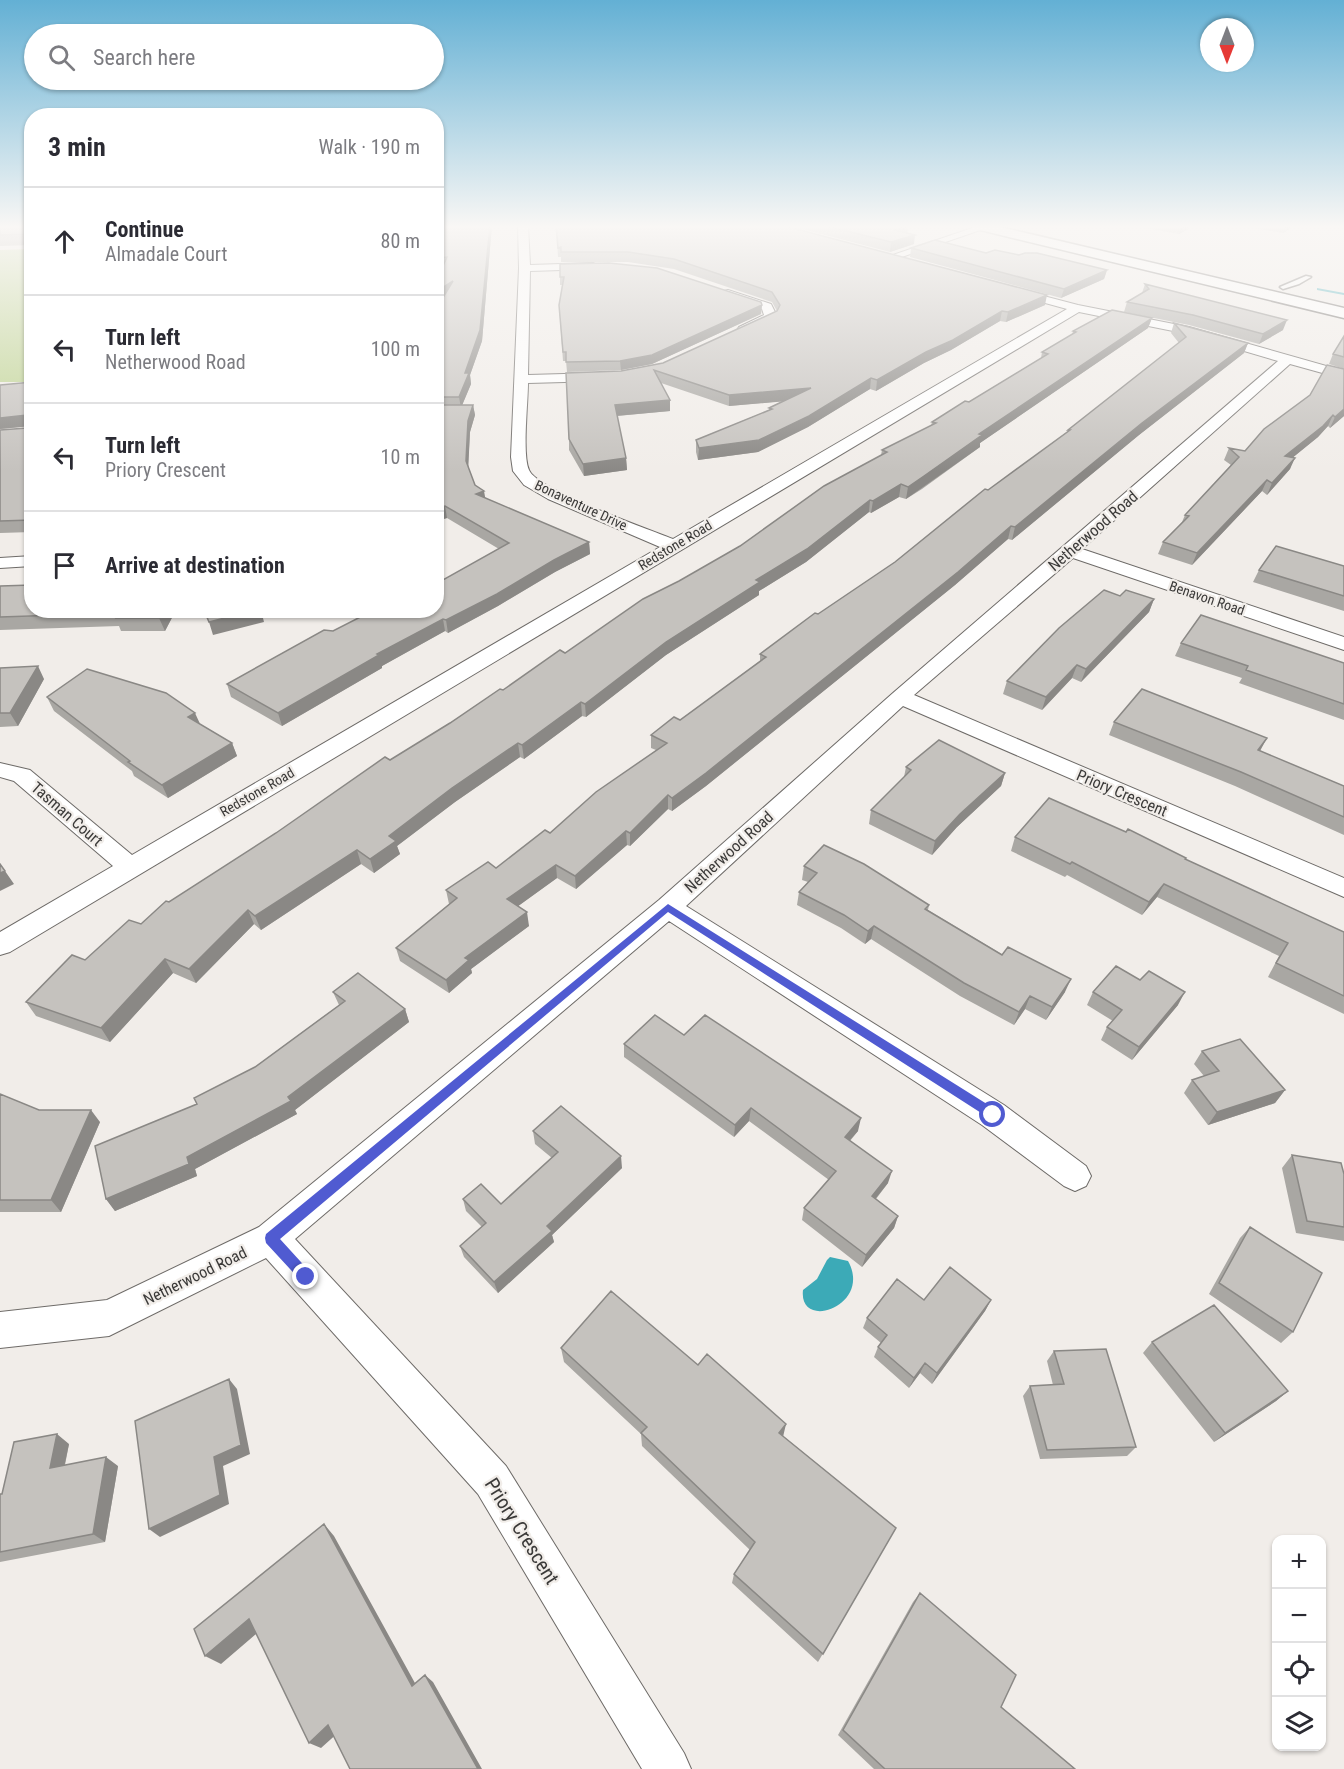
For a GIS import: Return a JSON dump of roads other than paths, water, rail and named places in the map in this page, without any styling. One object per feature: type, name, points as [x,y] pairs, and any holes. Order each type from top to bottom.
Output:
[{"type":"main road","points":[[1327,308],[1344,313]]},
{"type":"street","name":"Bonaventure Drive","points":[[524,308],[519,457],[521,471],[530,482],[554,496],[674,546]]},
{"type":"street","points":[[733,335],[771,316],[768,308]]},
{"type":"street","points":[[1077,308],[1185,330],[1344,375]]},
{"type":"street","name":"Redstone Road","points":[[0,945],[1077,308]]},
{"type":"street","name":"Netherwood Road","points":[[0,1330],[109,1318],[271,1238],[668,907],[900,697],[1070,551],[1287,359]]},
{"type":"street","points":[[522,379],[610,376]]},
{"type":"street","name":"Benavon Road","points":[[1070,551],[1344,644]]},
{"type":"street","points":[[0,562],[24,561]]},
{"type":"street","name":"Priory Crescent","points":[[900,697],[1344,888]]},
{"type":"street","name":"Tasman Court","points":[[0,770],[22,775],[130,867]]},
{"type":"street","points":[[668,907],[993,1115],[1075,1176]]},
{"type":"street","name":"Priory Crescent","points":[[271,1238],[492,1480],[668,1769]]},
{"type":"water","points":[[830,1257],[848,1261],[853,1277],[851,1290],[843,1301],[833,1308],[822,1311],[811,1310],[805,1303],[803,1290],[817,1279]]}]
